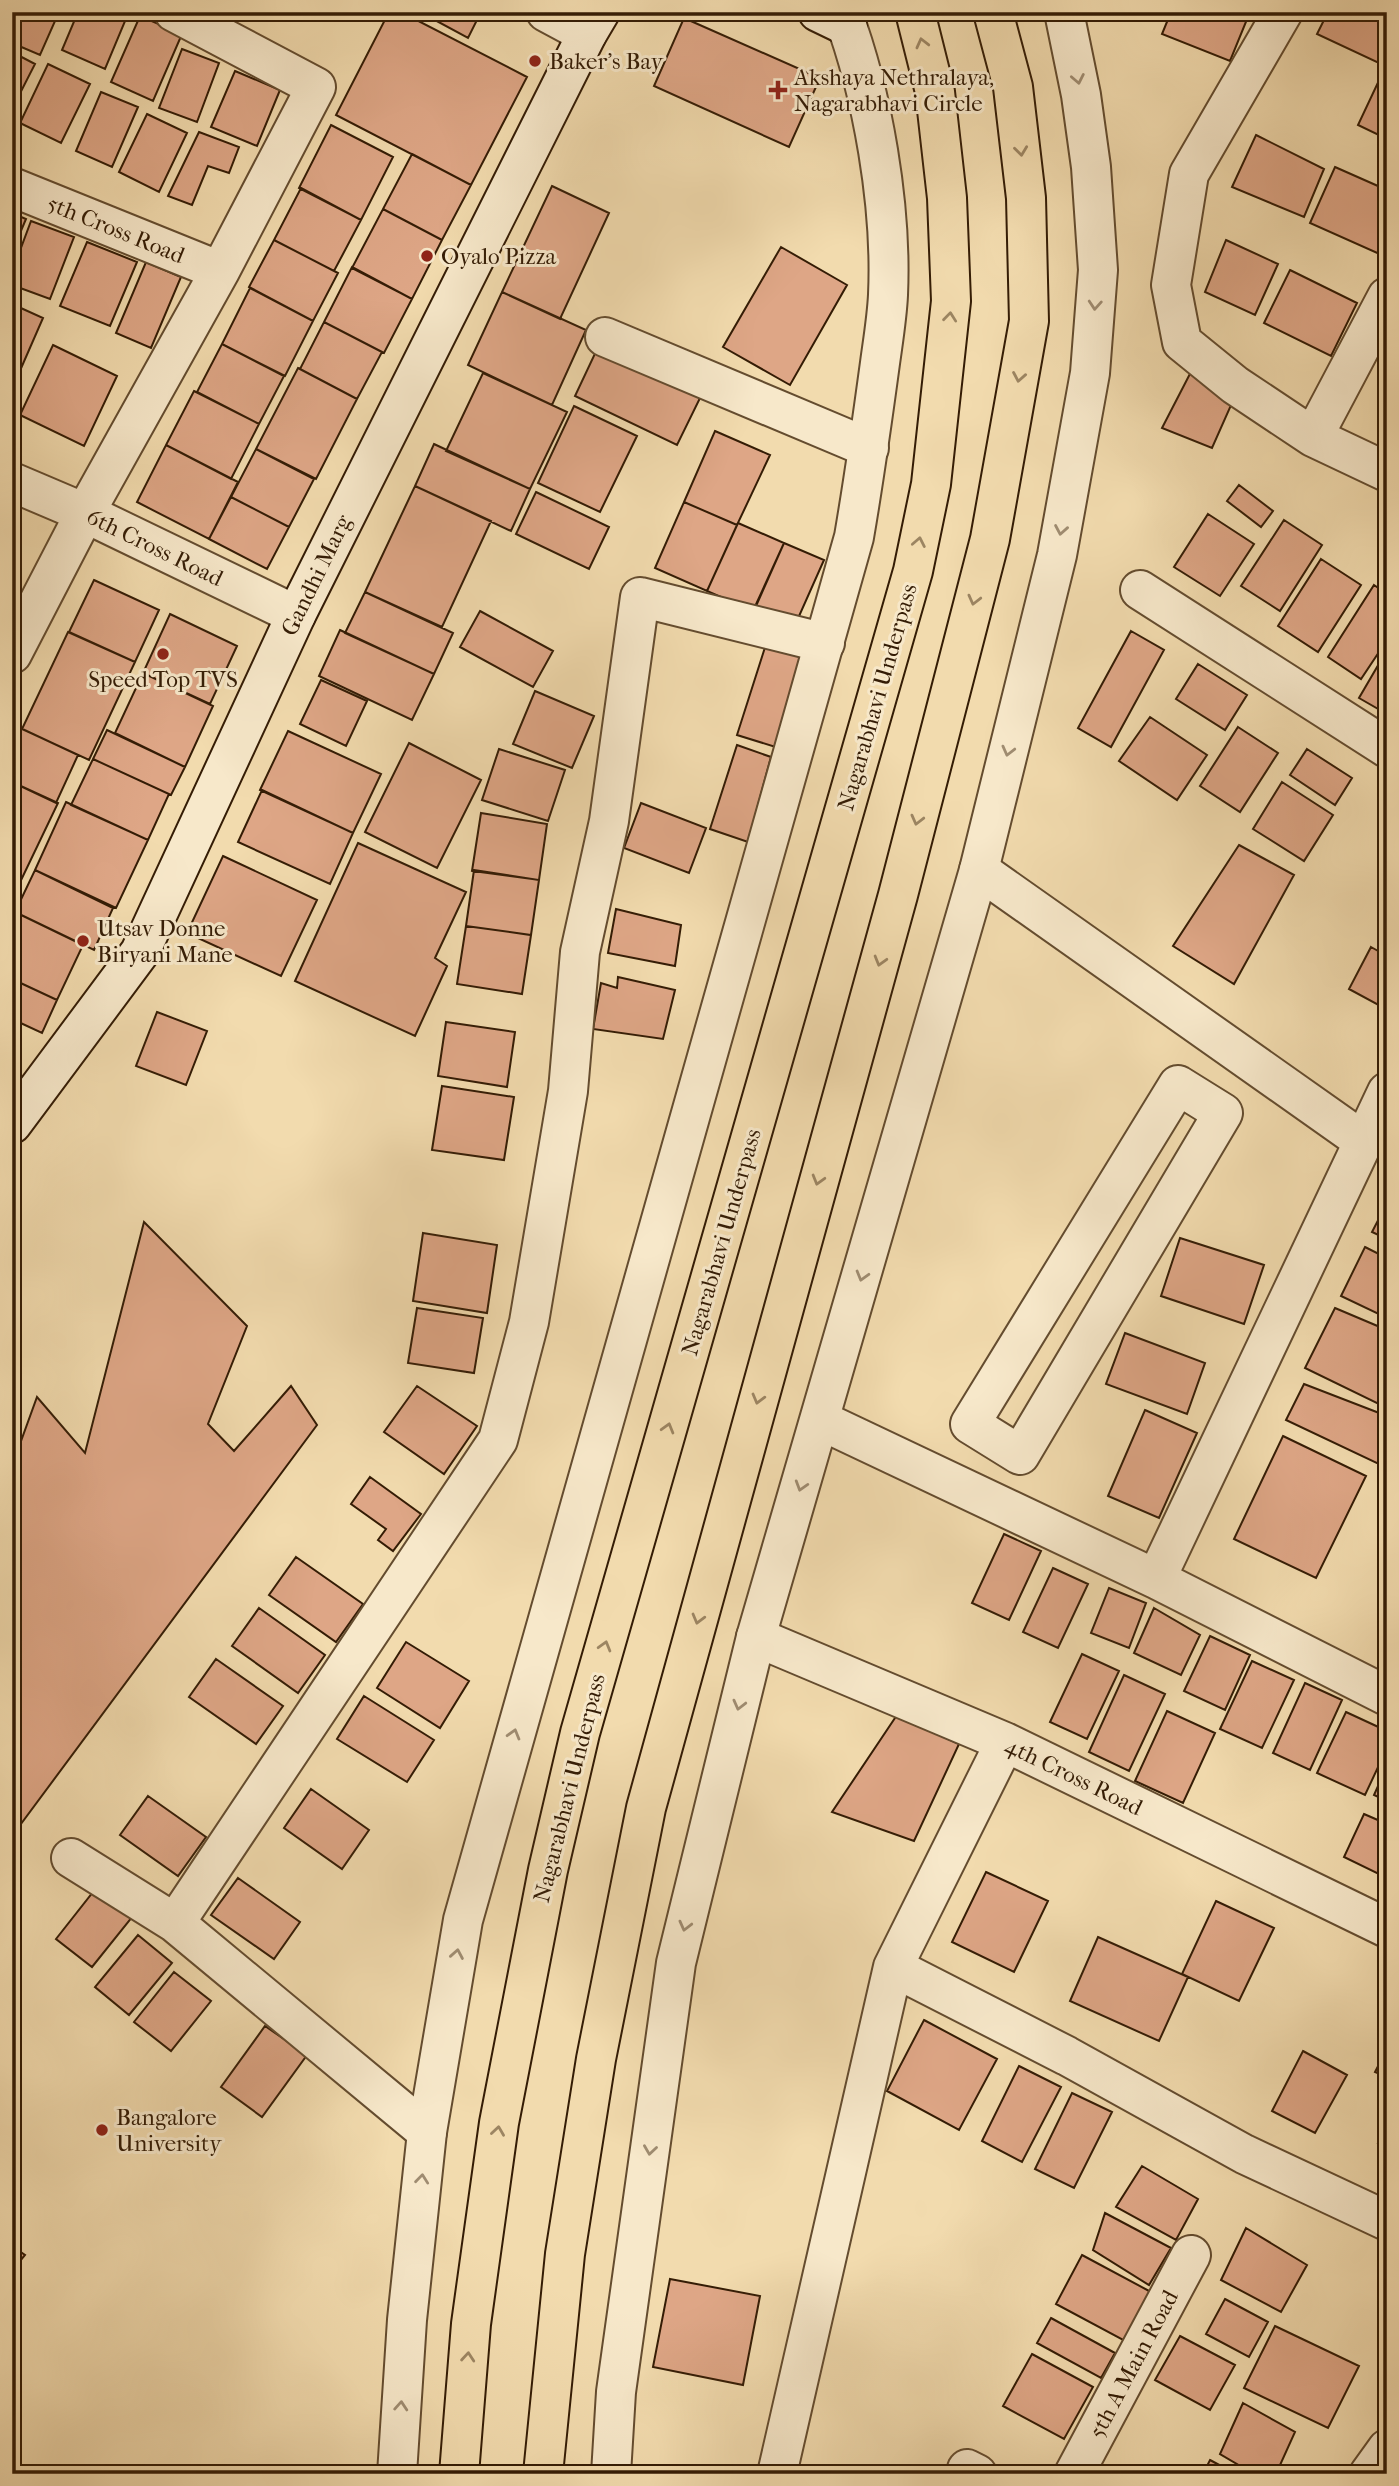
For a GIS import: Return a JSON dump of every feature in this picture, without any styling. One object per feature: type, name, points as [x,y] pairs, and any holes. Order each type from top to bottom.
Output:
[{"type":"highway","name":"Nagarabhavi Underpass","points":[[458,2474],[471,2324],[499,2123],[545,1883],[577,1745],[913,571],[931,484],[951,301],[947,198],[935,92],[915,12]]},
{"type":"highway","points":[[543,2474],[565,2254],[573,2202],[596,2059],[646,1808],[898,895],[986,552],[996,502],[1029,321],[1026,198],[1013,87],[993,12]]},
{"type":"street","points":[[12,654],[85,513],[220,271],[316,88],[174,12]]},
{"type":"street","points":[[546,12],[594,23]]},
{"type":"street","points":[[611,2474],[616,2392],[676,1963],[756,1637],[979,870],[1057,555],[1090,373],[1098,270],[1091,167],[1081,95],[1064,12]]},
{"type":"street","points":[[1283,12],[1189,174],[1171,285],[1182,342],[1236,385],[1313,437],[1387,472]]},
{"type":"street","points":[[397,2474],[407,2320],[427,2132],[463,1920],[825,643],[853,537],[869,448],[888,295],[887,224],[869,108],[836,17]]},
{"type":"street","name":"Gandhi Marg","points":[[12,1124],[140,952],[296,615],[594,23]]},
{"type":"street","name":"5th Cross Road","points":[[12,187],[220,271]]},
{"type":"street","points":[[1313,437],[1387,297]]},
{"type":"street","points":[[605,337],[869,448]]},
{"type":"street","name":"6th Cross Road","points":[[12,482],[85,513],[296,615]]},
{"type":"street","points":[[1140,590],[1387,748]]},
{"type":"street","points":[[175,1923],[498,1440],[529,1322],[562,1132],[580,952],[609,821],[640,597],[825,643]]},
{"type":"street","points":[[979,870],[1363,1141]]},
{"type":"street","points":[[1202,1099],[1237,1052]]},
{"type":"street","points":[[1178,1085],[1202,1099],[1223,1113],[1020,1455],[970,1424],[1178,1085]]},
{"type":"street","points":[[1156,1579],[1387,1092]]},
{"type":"street","points":[[820,1420],[1156,1579],[1387,1696]]},
{"type":"street","name":"4th Cross Road","points":[[756,1637],[1005,1742],[1387,1928]]},
{"type":"street","points":[[777,2474],[893,1967],[1005,1742]]},
{"type":"street","points":[[71,1858],[175,1923],[427,2132]]},
{"type":"street","points":[[893,1967],[1067,2056],[1244,2154],[1387,2221]]},
{"type":"street","name":"5th A Main Road","points":[[1074,2474],[1191,2255]]},
{"type":"street","points":[[1369,2474],[1387,2449]]},
{"type":"building","points":[[22,12],[59,12],[40,55],[12,43],[12,35]]},
{"type":"building","points":[[78,12],[128,14],[105,69],[62,50]]},
{"type":"building","points":[[389,12],[401,12],[527,77],[471,185],[336,115]]},
{"type":"building","points":[[420,12],[481,12],[468,38]]},
{"type":"building","points":[[1171,12],[1250,12],[1230,61],[1162,34]]},
{"type":"building","points":[[1328,12],[1387,12],[1387,52],[1381,64],[1317,34]]},
{"type":"building","points":[[140,16],[182,34],[153,101],[111,82]]},
{"type":"building","points":[[684,18],[820,78],[789,147],[654,86]]},
{"type":"building","points":[[182,49],[219,63],[197,122],[159,108]]},
{"type":"building","points":[[12,52],[35,64],[12,109]]},
{"type":"building","points":[[48,64],[90,84],[61,143],[20,123]]},
{"type":"building","points":[[235,71],[280,90],[257,146],[211,127]]},
{"type":"building","points":[[1382,74],[1387,76],[1387,139],[1358,125]]},
{"type":"building","points":[[101,92],[138,107],[112,167],[76,151]]},
{"type":"building","points":[[147,114],[187,133],[159,192],[119,172]]},
{"type":"building","points":[[331,125],[393,157],[361,220],[299,188]]},
{"type":"building","points":[[199,132],[239,147],[229,173],[208,166],[192,205],[168,196]]},
{"type":"building","points":[[1256,135],[1324,169],[1304,217],[1232,187]]},
{"type":"building","points":[[412,154],[471,185],[442,240],[383,209]]},
{"type":"building","points":[[1335,167],[1387,190],[1387,250],[1384,256],[1310,223]]},
{"type":"building","points":[[552,186],[609,213],[560,319],[502,292]]},
{"type":"building","points":[[301,188],[361,220],[334,271],[274,240]]},
{"type":"building","points":[[383,209],[442,240],[412,299],[352,268]]},
{"type":"building","points":[[12,213],[26,219],[12,252]]},
{"type":"building","points":[[31,221],[74,237],[50,299],[12,285],[12,272]]},
{"type":"building","points":[[274,240],[338,273],[313,321],[249,287]]},
{"type":"building","points":[[1226,240],[1278,264],[1255,315],[1205,292]]},
{"type":"building","points":[[87,242],[137,262],[110,326],[60,306]]},
{"type":"building","points":[[781,247],[847,285],[790,385],[723,347]]},
{"type":"building","points":[[146,262],[181,277],[151,348],[116,333]]},
{"type":"building","points":[[352,267],[412,299],[384,353],[324,322]]},
{"type":"building","points":[[1290,270],[1357,303],[1331,356],[1264,323]]},
{"type":"building","points":[[250,288],[313,321],[285,376],[222,344]]},
{"type":"building","points":[[502,292],[586,330],[552,405],[468,365]]},
{"type":"building","points":[[12,304],[43,318],[12,389]]},
{"type":"building","points":[[324,322],[382,352],[357,399],[300,369]]},
{"type":"building","points":[[222,344],[284,376],[259,424],[197,392]]},
{"type":"building","points":[[53,345],[117,376],[84,446],[20,415]]},
{"type":"building","points":[[599,345],[702,394],[677,445],[575,396]]},
{"type":"building","points":[[298,368],[357,399],[316,479],[256,449]]},
{"type":"building","points":[[1193,368],[1236,394],[1212,448],[1162,428]]},
{"type":"building","points":[[483,373],[567,412],[530,489],[446,451]]},
{"type":"building","points":[[194,391],[259,424],[231,479],[166,445]]},
{"type":"building","points":[[574,406],[637,436],[600,512],[538,483]]},
{"type":"building","points":[[715,431],[770,455],[737,525],[684,502]]},
{"type":"building","points":[[434,444],[530,489],[511,531],[415,486]]},
{"type":"building","points":[[166,445],[238,482],[209,539],[137,502]]},
{"type":"building","points":[[256,449],[314,479],[289,527],[231,497]]},
{"type":"building","points":[[1239,485],[1273,511],[1261,527],[1227,501]]},
{"type":"building","points":[[415,486],[491,521],[442,627],[365,592]]},
{"type":"building","points":[[536,492],[609,527],[589,569],[516,534]]},
{"type":"building","points":[[231,497],[289,527],[267,569],[209,539]]},
{"type":"building","points":[[684,502],[737,525],[707,591],[655,568]]},
{"type":"building","points":[[1208,514],[1254,544],[1220,596],[1174,567]]},
{"type":"building","points":[[1284,520],[1322,545],[1280,611],[1241,586]]},
{"type":"building","points":[[738,523],[784,543],[753,611],[707,591]]},
{"type":"building","points":[[784,543],[824,560],[796,623],[756,606]]},
{"type":"building","points":[[1321,559],[1361,585],[1318,652],[1278,626]]},
{"type":"building","points":[[94,580],[159,610],[135,662],[69,632]]},
{"type":"building","points":[[1374,585],[1387,594],[1387,640],[1361,679],[1328,657]]},
{"type":"building","points":[[365,592],[453,633],[434,674],[345,633]]},
{"type":"building","points":[[480,611],[553,651],[533,687],[460,647]]},
{"type":"building","points":[[170,614],[237,646],[210,704],[143,673]]},
{"type":"building","points":[[340,630],[434,674],[412,720],[319,676]]},
{"type":"building","points":[[1131,631],[1164,650],[1111,747],[1078,728]]},
{"type":"building","points":[[68,632],[135,662],[89,760],[22,729]]},
{"type":"building","points":[[768,638],[813,653],[782,749],[737,735]]},
{"type":"building","points":[[1387,650],[1387,714],[1359,698]]},
{"type":"building","points":[[1198,664],[1247,695],[1225,730],[1176,699]]},
{"type":"building","points":[[143,673],[213,706],[185,767],[115,733]]},
{"type":"building","points":[[321,680],[367,701],[346,746],[300,724]]},
{"type":"building","points":[[535,691],[594,716],[572,768],[513,744]]},
{"type":"building","points":[[1150,717],[1207,755],[1177,800],[1119,761]]},
{"type":"building","points":[[16,726],[78,755],[56,803],[12,782],[12,733]]},
{"type":"building","points":[[1238,727],[1278,753],[1240,812],[1200,786]]},
{"type":"building","points":[[107,730],[185,767],[171,795],[93,759]]},
{"type":"building","points":[[288,731],[381,774],[353,833],[260,790]]},
{"type":"building","points":[[409,743],[481,780],[437,868],[365,832]]},
{"type":"building","points":[[737,745],[771,757],[748,842],[710,829]]},
{"type":"building","points":[[499,749],[565,770],[548,821],[482,800]]},
{"type":"building","points":[[1307,749],[1352,778],[1335,805],[1290,775]]},
{"type":"building","points":[[93,759],[169,794],[148,840],[71,805]]},
{"type":"building","points":[[12,782],[58,803],[12,899]]},
{"type":"building","points":[[1282,782],[1333,815],[1304,861],[1253,829]]},
{"type":"building","points":[[262,790],[353,833],[330,884],[238,842]]},
{"type":"building","points":[[66,802],[148,840],[116,908],[35,870]]},
{"type":"building","points":[[641,803],[706,828],[689,873],[624,848]]},
{"type":"building","points":[[481,813],[547,824],[539,880],[472,871]]},
{"type":"building","points":[[358,843],[466,892],[435,958],[447,966],[415,1036],[295,981]]},
{"type":"building","points":[[1239,845],[1294,875],[1234,984],[1173,946]]},
{"type":"building","points":[[223,856],[317,900],[281,976],[187,933]]},
{"type":"building","points":[[35,870],[113,908],[94,950],[15,912]]},
{"type":"building","points":[[474,870],[539,880],[531,935],[466,926]]},
{"type":"building","points":[[616,909],[681,925],[675,966],[608,953]]},
{"type":"building","points":[[15,912],[83,945],[57,1000],[12,979],[12,917]]},
{"type":"building","points":[[466,926],[531,935],[522,994],[457,984]]},
{"type":"building","points":[[1371,947],[1387,956],[1387,1003],[1384,1008],[1349,989]]},
{"type":"building","points":[[618,977],[675,990],[663,1039],[593,1029],[601,983],[617,988]]},
{"type":"building","points":[[12,979],[57,1000],[42,1033],[12,1019]]},
{"type":"building","points":[[157,1012],[207,1031],[186,1085],[136,1066]]},
{"type":"building","points":[[446,1022],[515,1032],[507,1087],[438,1076]]},
{"type":"building","points":[[442,1086],[514,1097],[504,1160],[432,1150]]},
{"type":"building","points":[[1387,1203],[1387,1239],[1372,1232]]},
{"type":"building","points":[[144,1222],[247,1326],[208,1424],[234,1451],[291,1386],[317,1425],[12,1836],[12,1466],[37,1397],[85,1453]]},
{"type":"building","points":[[423,1233],[497,1245],[487,1313],[413,1301]]},
{"type":"building","points":[[1180,1238],[1264,1265],[1244,1324],[1161,1296]]},
{"type":"building","points":[[1365,1247],[1387,1258],[1387,1318],[1341,1296]]},
{"type":"building","points":[[417,1308],[483,1318],[474,1373],[408,1363]]},
{"type":"building","points":[[1335,1308],[1387,1330],[1387,1408],[1305,1368]]},
{"type":"building","points":[[1125,1333],[1205,1363],[1187,1414],[1106,1384]]},
{"type":"building","points":[[1304,1384],[1387,1416],[1387,1456],[1383,1466],[1286,1420]]},
{"type":"building","points":[[417,1386],[477,1426],[444,1474],[384,1432]]},
{"type":"building","points":[[1145,1410],[1197,1433],[1159,1518],[1108,1496]]},
{"type":"building","points":[[1283,1436],[1366,1476],[1316,1578],[1234,1539]]},
{"type":"building","points":[[370,1477],[421,1514],[393,1551],[378,1540],[386,1529],[351,1504]]},
{"type":"building","points":[[1004,1534],[1041,1551],[1009,1620],[972,1603]]},
{"type":"building","points":[[296,1557],[363,1604],[336,1642],[269,1595]]},
{"type":"building","points":[[1053,1568],[1088,1584],[1058,1648],[1023,1632]]},
{"type":"building","points":[[1109,1588],[1146,1603],[1129,1648],[1091,1633]]},
{"type":"building","points":[[259,1608],[325,1655],[298,1693],[232,1646]]},
{"type":"building","points":[[1154,1608],[1200,1635],[1181,1675],[1134,1653]]},
{"type":"building","points":[[1210,1636],[1250,1655],[1225,1710],[1184,1691]]},
{"type":"building","points":[[406,1642],[469,1681],[440,1728],[377,1688]]},
{"type":"building","points":[[1082,1654],[1119,1671],[1087,1739],[1050,1722]]},
{"type":"building","points":[[216,1659],[283,1706],[256,1744],[189,1697]]},
{"type":"building","points":[[1252,1661],[1294,1680],[1262,1748],[1220,1729]]},
{"type":"building","points":[[1124,1675],[1165,1694],[1129,1771],[1089,1752]]},
{"type":"building","points":[[1305,1683],[1342,1700],[1310,1770],[1273,1753]]},
{"type":"building","points":[[364,1696],[434,1740],[407,1782],[337,1739]]},
{"type":"building","points":[[1167,1711],[1215,1733],[1183,1803],[1135,1781]]},
{"type":"building","points":[[1346,1712],[1387,1731],[1387,1748],[1365,1795],[1317,1773]]},
{"type":"building","points":[[897,1715],[959,1744],[914,1841],[832,1812]]},
{"type":"building","points":[[1387,1766],[1387,1801],[1374,1795]]},
{"type":"building","points":[[311,1789],[369,1830],[342,1869],[284,1828]]},
{"type":"building","points":[[148,1796],[206,1837],[178,1876],[120,1835]]},
{"type":"building","points":[[1364,1814],[1387,1824],[1387,1878],[1344,1857]]},
{"type":"building","points":[[986,1872],[1048,1901],[1014,1972],[952,1942]]},
{"type":"building","points":[[238,1878],[300,1922],[274,1959],[211,1915]]},
{"type":"building","points":[[97,1887],[133,1916],[92,1967],[56,1939]]},
{"type":"building","points":[[1216,1901],[1274,1928],[1239,2001],[1182,1974]]},
{"type":"building","points":[[138,1935],[172,1963],[129,2015],[95,1987]]},
{"type":"building","points":[[1098,1937],[1188,1977],[1159,2041],[1070,2001]]},
{"type":"building","points":[[174,1972],[211,2001],[171,2051],[134,2022]]},
{"type":"building","points":[[924,2020],[997,2059],[959,2130],[887,2091]]},
{"type":"building","points":[[265,2026],[307,2055],[262,2117],[221,2087]]},
{"type":"building","points":[[1387,2049],[1387,2077],[1375,2072]]},
{"type":"building","points":[[1303,2051],[1347,2075],[1315,2133],[1272,2111]]},
{"type":"building","points":[[1019,2066],[1061,2087],[1022,2162],[982,2141]]},
{"type":"building","points":[[1072,2093],[1112,2112],[1074,2188],[1035,2169]]},
{"type":"building","points":[[1387,2127],[1387,2148],[1378,2143]]},
{"type":"building","points":[[1142,2166],[1198,2199],[1176,2240],[1116,2207]]},
{"type":"building","points":[[1105,2213],[1171,2248],[1149,2285],[1093,2250]]},
{"type":"building","points":[[1246,2228],[1307,2265],[1281,2312],[1221,2280]]},
{"type":"building","points":[[12,2246],[25,2255],[12,2271]]},
{"type":"building","points":[[1082,2255],[1151,2292],[1125,2341],[1056,2304]]},
{"type":"building","points":[[670,2279],[760,2296],[743,2385],[653,2367]]},
{"type":"building","points":[[1225,2299],[1268,2322],[1249,2357],[1206,2334]]},
{"type":"building","points":[[1051,2318],[1115,2353],[1101,2378],[1037,2343]]},
{"type":"building","points":[[1275,2326],[1359,2366],[1328,2428],[1244,2388]]},
{"type":"building","points":[[1180,2336],[1235,2365],[1210,2410],[1155,2380]]},
{"type":"building","points":[[1032,2354],[1093,2387],[1064,2439],[1003,2406]]},
{"type":"building","points":[[1243,2403],[1295,2432],[1276,2474],[1254,2474],[1220,2454]]},
{"type":"building","points":[[1210,2460],[1236,2474],[1203,2474]]},
{"type":"place","name":"Baker's Bay","points":[[535,61]]},
{"type":"place","name":"Akshaya Nethralaya, Nagarabhavi Circle","points":[[778,90]]},
{"type":"place","name":"Oyalo Pizza","points":[[427,256]]},
{"type":"place","name":"Speed Top TVS","points":[[163,654]]},
{"type":"place","name":"Utsav Donne Biryani Mane","points":[[83,941]]},
{"type":"place","name":"Bangalore University","points":[[102,2130]]}]
